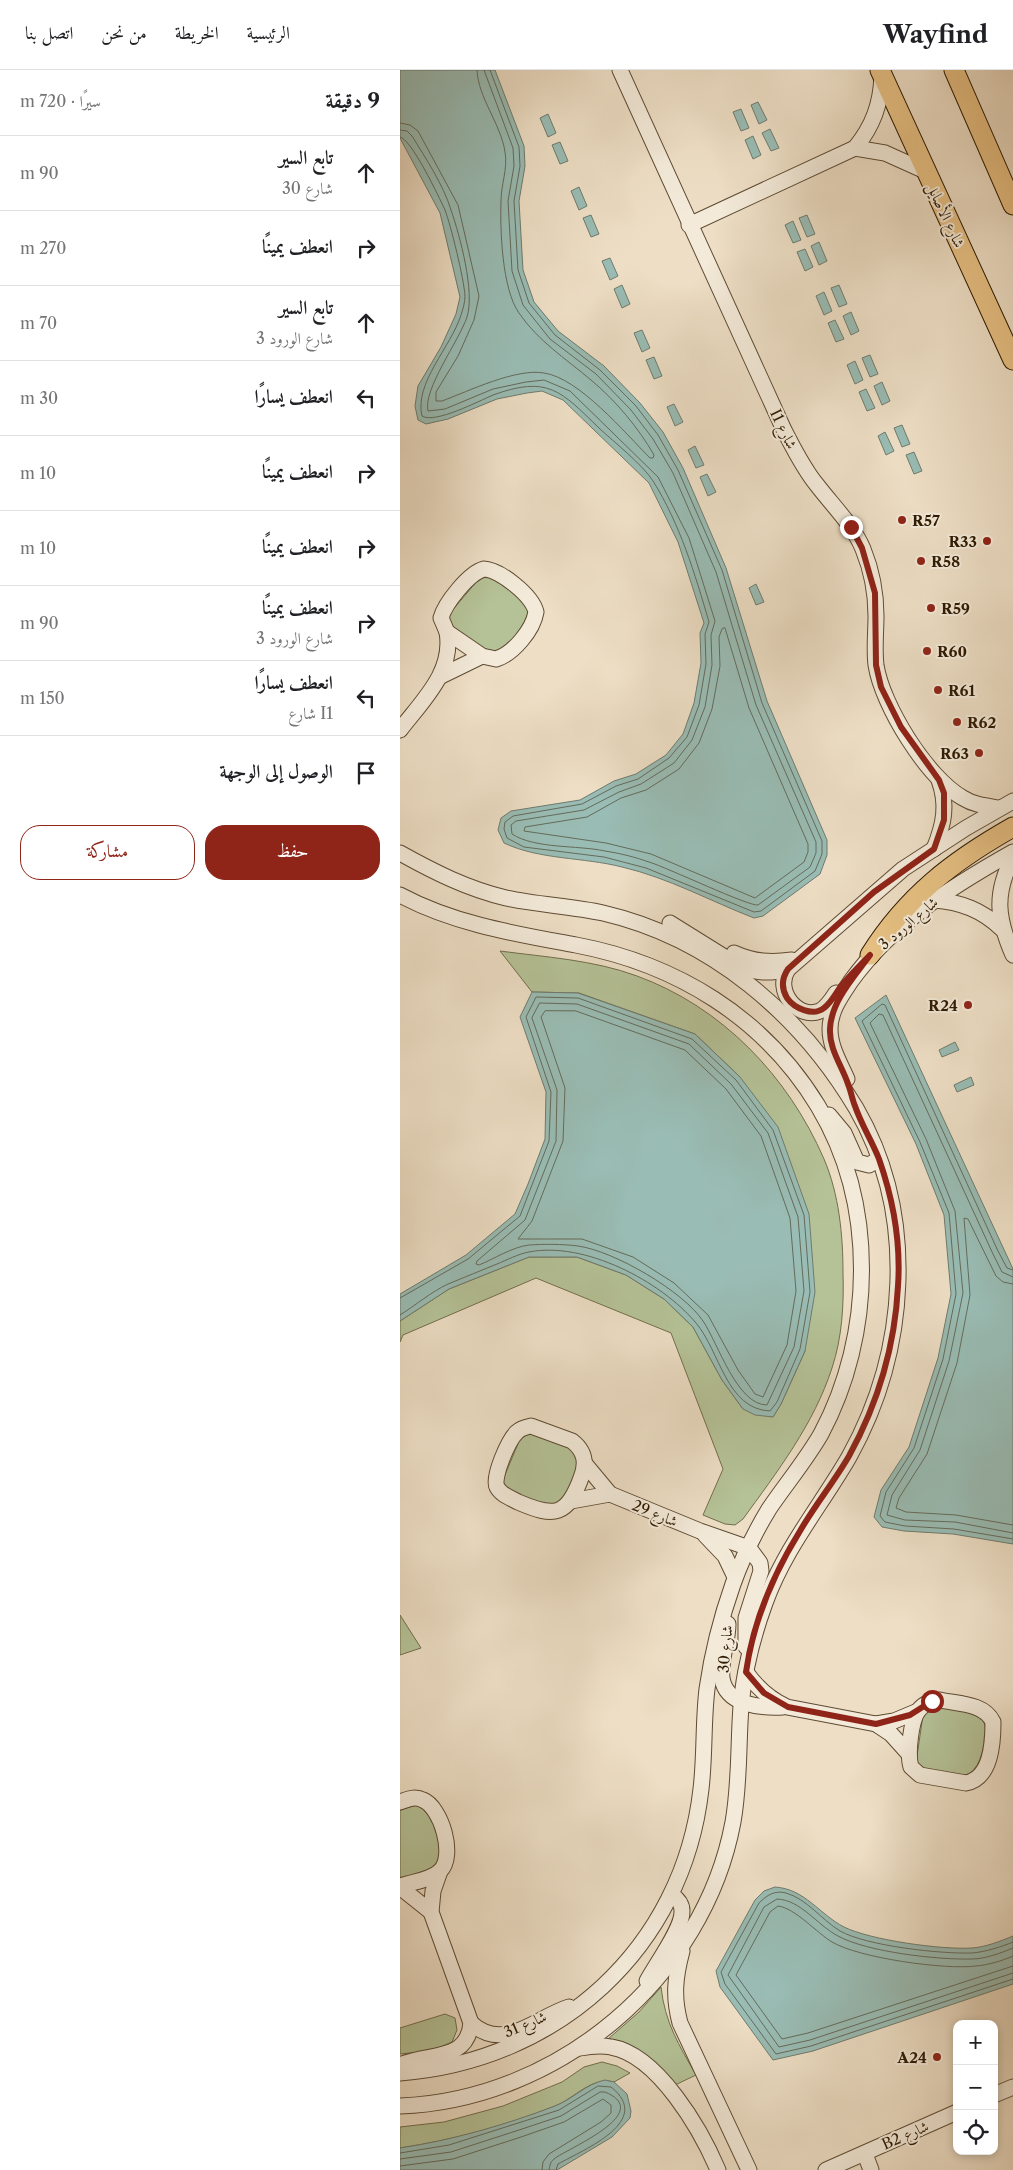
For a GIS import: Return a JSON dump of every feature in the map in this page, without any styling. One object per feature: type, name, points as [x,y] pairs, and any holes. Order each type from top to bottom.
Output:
[{"type":"main road","points":[[954,70],[1013,205]]},
{"type":"main road","name":"شارع الأصايل","points":[[881,73],[1013,360]]},
{"type":"main road","points":[[870,955],[885,932],[921,890],[942,872],[1013,827]]},
{"type":"street","name":"I1 شارع","points":[[620,70],[689,225],[798,458],[816,484],[851,527],[862,548],[875,593],[876,665],[881,687],[901,727],[939,780],[944,793],[944,813],[934,849]]},
{"type":"street","points":[[689,225],[855,148],[873,122],[879,107],[881,73]]},
{"type":"street","points":[[855,148],[884,153],[925,171]]},
{"type":"street","points":[[400,730],[441,676],[447,659],[447,632],[441,618],[448,603],[477,571],[490,569],[496,572],[530,597],[536,612],[535,620],[504,657],[496,660],[482,656],[447,632]]},
{"type":"street","points":[[441,676],[482,656]]},
{"type":"street","name":"I1 شارع","points":[[939,780],[964,799],[979,805],[999,808]]},
{"type":"street","points":[[870,955],[825,1007],[818,1012],[801,1009],[788,998],[782,983],[793,964],[874,892],[934,849],[1013,801]]},
{"type":"street","name":"شارع الورود 3","points":[[855,1107],[848,1083],[831,1043],[830,1028],[840,998],[870,955],[893,932],[934,900],[1013,852]]},
{"type":"street","points":[[400,853],[443,876],[481,891],[504,897],[573,906],[642,924],[676,939],[720,963],[760,992],[797,1027],[828,1065],[855,1107],[879,1159],[891,1196],[898,1240],[899,1284],[894,1328],[884,1373],[869,1416],[848,1457],[800,1530],[783,1561],[766,1600],[747,1665],[741,1703],[738,1782],[732,1824],[721,1865],[706,1904],[685,1940],[640,1998],[610,2026],[539,2071],[499,2087],[458,2099],[400,2106]]},
{"type":"street","points":[[1013,857],[1003,881],[1000,911],[1002,929],[1013,955]]},
{"type":"street","points":[[1000,911],[1013,884]]},
{"type":"street","points":[[400,895],[426,907],[500,931],[623,956],[667,972],[708,994],[741,1017],[771,1044],[797,1075],[820,1109],[838,1150],[855,1210],[862,1282],[858,1330],[849,1368],[836,1404],[819,1438],[768,1511],[735,1577],[726,1602],[714,1646],[707,1691],[701,1790],[691,1844],[672,1894],[648,1935],[618,1972],[582,2005],[548,2029],[510,2048],[470,2062],[429,2071],[400,2073]]},
{"type":"street","points":[[934,900],[964,904],[978,910],[1002,929]]},
{"type":"street","points":[[400,909],[414,906],[426,907]]},
{"type":"street","points":[[608,914],[629,915],[670,923],[701,934],[749,960],[793,964]]},
{"type":"street","points":[[820,1109],[837,1124],[857,1162],[869,1165],[879,1159]]},
{"type":"street","name":"شارع 29","points":[[610,1494],[571,1502],[557,1511],[540,1511],[501,1493],[495,1479],[516,1432],[531,1426],[572,1441],[582,1451],[585,1464],[610,1494],[700,1531],[749,1548]]},
{"type":"street","points":[[571,1502],[585,1464]]},
{"type":"street","name":"شارع 29","points":[[700,1531],[718,1546],[731,1566],[735,1577]]},
{"type":"street","points":[[747,1665],[746,1618],[761,1572],[760,1564],[749,1548]]},
{"type":"street","name":"شارع 30","points":[[726,1602],[728,1629],[722,1679],[726,1688],[741,1703],[772,1708],[788,1707],[876,1724],[894,1721],[918,1711],[932,1701],[940,1700],[985,1710],[993,1722],[987,1766],[980,1778],[966,1783],[920,1775],[910,1767],[909,1754],[891,1734],[876,1724]]},
{"type":"street","name":"شارع 30","points":[[747,1665],[764,1693],[788,1707]]},
{"type":"street","points":[[909,1754],[915,1718],[918,1711]]},
{"type":"street","points":[[400,1802],[417,1798],[424,1800],[434,1810],[448,1845],[448,1854],[433,1891],[431,1912],[471,2023],[466,2040],[453,2052],[417,2059],[400,2066]]},
{"type":"street","points":[[400,1886],[432,1876],[440,1871]]},
{"type":"street","points":[[400,1886],[431,1912]]},
{"type":"street","points":[[640,1998],[655,1965],[680,1921],[682,1908],[672,1894]]},
{"type":"street","points":[[685,1940],[674,1982],[675,2003],[680,2023],[749,2170]]},
{"type":"street","name":"شارع 31","points":[[471,2023],[486,2034],[504,2036],[557,2011],[582,2005]]},
{"type":"street","points":[[576,2049],[594,2046],[612,2047],[628,2053],[644,2064],[665,2084],[682,2107],[718,2170]]},
{"type":"street","points":[[998,2094],[1013,2087]]},
{"type":"street","name":"B2 شارع","points":[[826,2170],[953,2114]]},
{"type":"street","points":[[865,2154],[871,2170]]},
{"type":"green space","points":[[482,575],[494,578],[526,603],[528,610],[525,624],[521,630],[501,654],[496,656],[454,629],[449,618],[451,612]]},
{"type":"green space","points":[[500,951],[604,966],[637,976],[668,989],[697,1006],[749,1048],[771,1073],[792,1100],[824,1159],[837,1200],[842,1244],[843,1309],[835,1357],[815,1409],[794,1447],[743,1519],[735,1525],[725,1524],[703,1515],[723,1469],[671,1333],[536,1278],[403,1335],[400,1342],[400,1321],[449,1289],[529,1257],[577,1257],[626,1275],[664,1299],[693,1327],[722,1380],[743,1409],[773,1417],[781,1404],[805,1351],[740,1077],[695,1034],[579,993],[532,992]]},
{"type":"green space","points":[[529,1432],[575,1449],[579,1465],[563,1503],[554,1509],[508,1492],[502,1482],[520,1439]]},
{"type":"green space","points":[[400,1615],[421,1648],[400,1655]]},
{"type":"green space","points":[[936,1706],[979,1713],[982,1717],[985,1730],[984,1755],[979,1769],[973,1776],[924,1770],[916,1763],[923,1715],[926,1711]]},
{"type":"green space","points":[[416,1805],[430,1813],[444,1852],[436,1867],[400,1879],[400,1810]]},
{"type":"green space","points":[[661,1987],[669,2023],[696,2075],[673,2086],[652,2062],[637,2049],[629,2044],[608,2039],[639,2012]]},
{"type":"green space","points":[[445,2014],[455,2018],[457,2030],[452,2042],[430,2051],[400,2054],[400,2028]]},
{"type":"green space","points":[[602,2062],[617,2066],[630,2073],[614,2082],[598,2082],[555,2106],[518,2120],[440,2141],[400,2148],[400,2127],[444,2122],[503,2106],[562,2082],[584,2067]]},
{"type":"water","points":[[400,70],[495,70],[524,146],[525,166],[519,201],[523,270],[534,302],[558,331],[604,366],[640,403],[663,432],[683,468],[726,568],[767,701],[827,840],[827,855],[820,874],[763,916],[754,918],[673,883],[622,867],[532,853],[518,849],[504,843],[498,830],[501,818],[511,811],[580,800],[614,781],[636,774],[666,755],[683,734],[694,703],[701,663],[700,633],[704,623],[678,542],[649,483],[563,400],[542,391],[527,393],[497,399],[448,419],[426,424],[418,420],[415,406],[418,386],[441,347],[456,314],[460,297],[440,213],[400,138]]},
{"type":"water","points":[[758,102],[767,120],[759,124],[751,105]]},
{"type":"water","points":[[741,109],[749,128],[741,131],[733,112]]},
{"type":"water","points":[[548,114],[556,133],[548,137],[540,118]]},
{"type":"water","points":[[770,129],[779,148],[771,151],[762,133]]},
{"type":"water","points":[[753,136],[761,155],[753,159],[745,140]]},
{"type":"water","points":[[560,142],[568,161],[560,164],[552,145]]},
{"type":"water","points":[[579,187],[587,206],[579,210],[571,191]]},
{"type":"water","points":[[591,215],[599,234],[591,237],[583,218]]},
{"type":"water","points":[[807,215],[815,234],[807,237],[799,218]]},
{"type":"water","points":[[793,221],[801,240],[793,243],[785,225]]},
{"type":"water","points":[[819,242],[827,261],[819,265],[811,246]]},
{"type":"water","points":[[805,249],[813,267],[805,271],[797,252]]},
{"type":"water","points":[[610,258],[618,276],[610,280],[602,261]]},
{"type":"water","points":[[622,285],[630,304],[622,308],[614,289]]},
{"type":"water","points":[[839,285],[847,304],[839,307],[831,288]]},
{"type":"water","points":[[824,292],[832,311],[824,315],[816,296]]},
{"type":"water","points":[[851,312],[859,331],[851,335],[843,316]]},
{"type":"water","points":[[835,320],[844,339],[836,342],[828,323]]},
{"type":"water","points":[[642,330],[650,348],[642,352],[634,333]]},
{"type":"water","points":[[870,355],[878,374],[870,377],[862,358]]},
{"type":"water","points":[[654,357],[662,376],[654,379],[646,360]]},
{"type":"water","points":[[855,361],[863,380],[855,384],[847,365]]},
{"type":"water","points":[[882,382],[890,401],[882,405],[874,386]]},
{"type":"water","points":[[866,389],[875,408],[867,411],[859,392]]},
{"type":"water","points":[[674,404],[683,422],[675,426],[667,407]]},
{"type":"water","points":[[902,425],[910,444],[902,447],[894,428]]},
{"type":"water","points":[[885,432],[894,451],[886,455],[878,436]]},
{"type":"water","points":[[695,446],[704,465],[696,468],[688,450]]},
{"type":"water","points":[[914,452],[922,471],[914,474],[906,455]]},
{"type":"water","points":[[707,474],[716,492],[708,496],[700,477]]},
{"type":"water","points":[[756,584],[764,602],[756,605],[749,588]]},
{"type":"water","points":[[532,992],[578,993],[695,1034],[740,1077],[778,1127],[809,1214],[815,1292],[805,1351],[781,1404],[773,1417],[755,1415],[743,1409],[722,1380],[693,1327],[664,1299],[626,1275],[577,1257],[529,1257],[449,1289],[400,1321],[400,1294],[466,1255],[515,1214],[528,1184],[545,1139],[546,1092],[520,1017]]},
{"type":"water","points":[[886,995],[1013,1269],[1013,1544],[953,1534],[904,1531],[882,1527],[874,1517],[881,1490],[909,1447],[938,1358],[951,1294],[944,1215],[916,1144],[855,1018]]},
{"type":"water","points":[[955,1042],[959,1050],[942,1057],[939,1050]]},
{"type":"water","points":[[971,1077],[974,1085],[957,1092],[954,1085]]},
{"type":"water","points":[[775,1887],[795,1892],[844,1927],[888,1940],[943,1947],[972,1948],[988,1945],[1013,1936],[1013,1984],[813,2051],[773,2060],[720,1987],[716,1971],[755,1900],[764,1891]]},
{"type":"water","points":[[605,2080],[614,2082],[627,2094],[631,2111],[630,2118],[612,2137],[557,2170],[400,2170],[400,2148],[459,2136],[517,2119],[555,2106],[592,2085]]},
{"type":"place","name":"R57","points":[[902,520]]},
{"type":"place","name":"R33","points":[[987,541]]},
{"type":"place","name":"R58","points":[[921,561]]},
{"type":"place","name":"R59","points":[[931,608]]},
{"type":"place","name":"R60","points":[[927,651]]},
{"type":"place","name":"R61","points":[[938,690]]},
{"type":"place","name":"R62","points":[[957,722]]},
{"type":"place","name":"R63","points":[[979,753]]},
{"type":"place","name":"R24","points":[[968,1005]]},
{"type":"place","name":"A24","points":[[937,2057]]},
{"type":"route","points":[[851,527],[862,548],[870,570],[875,593],[874,640],[876,665],[881,687],[901,727],[939,780],[944,793],[944,820],[934,849],[874,892],[788,969],[783,976],[784,990],[794,1005],[810,1012],[818,1012],[832,1000],[858,966],[870,955],[840,998],[833,1012],[830,1028],[831,1043],[848,1083],[855,1107],[865,1124],[879,1159],[891,1196],[898,1240],[899,1284],[894,1328],[884,1373],[869,1416],[848,1457],[800,1530],[783,1561],[757,1625],[746,1672],[754,1684],[764,1693],[788,1707],[876,1724],[894,1721],[910,1715],[932,1701]]}]
